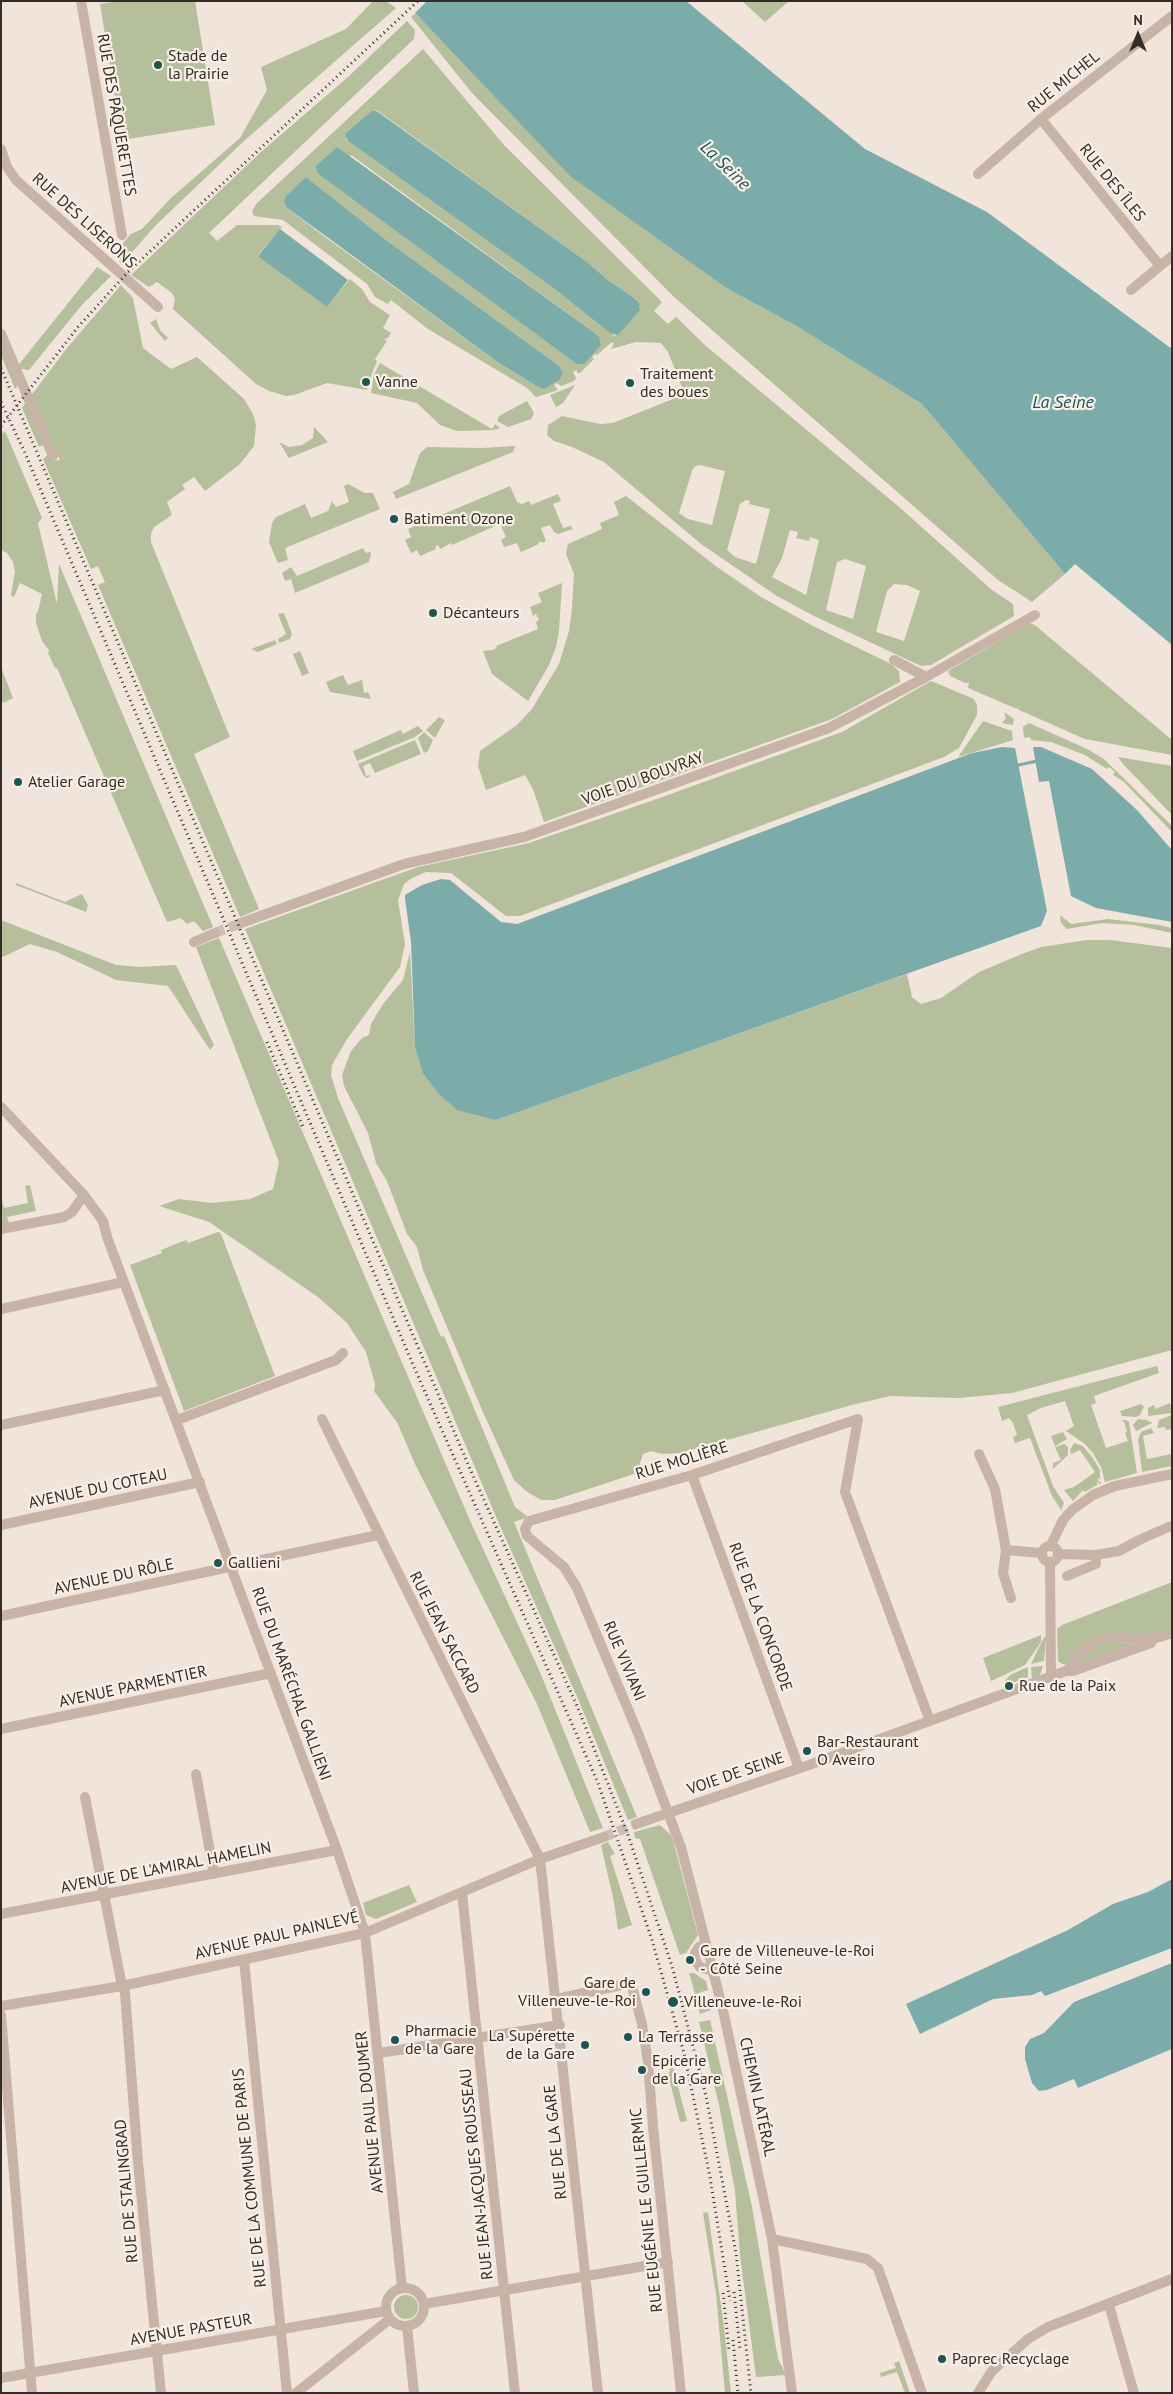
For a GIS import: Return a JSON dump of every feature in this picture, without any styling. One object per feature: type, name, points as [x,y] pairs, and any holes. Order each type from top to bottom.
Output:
[{"type":"street","name":"RUE DES PÂQUERETTES","points":[[80,1],[122,235]]},
{"type":"street","name":"RUE MICHEL","points":[[978,174],[1041,119],[1172,16]]},
{"type":"street","name":"RUE DES ÎLES","points":[[1041,119],[1160,266]]},
{"type":"street","name":"RUE DES LISERONS","points":[[2,156],[16,180],[158,307]]},
{"type":"street","points":[[1131,290],[1172,256]]},
{"type":"street","points":[[1,334],[54,456]]},
{"type":"street","name":"VOIE DU BOUVRAY","points":[[241,923],[404,864],[524,837],[829,728],[926,677],[1035,615]]},
{"type":"street","points":[[894,660],[926,677]]},
{"type":"street","points":[[194,942],[215,933]]},
{"type":"street","name":"RUE DU MARÉCHAL GALLIENI","points":[[1,1107],[84,1195],[103,1221],[107,1237],[337,1850],[365,1933]]},
{"type":"street","points":[[1,1229],[64,1217],[72,1212],[84,1195]]},
{"type":"street","points":[[1,1309],[124,1282]]},
{"type":"street","points":[[176,1420],[336,1360],[343,1352]]},
{"type":"street","points":[[1,1425],[165,1390]]},
{"type":"street","name":"RUE JEAN SACCARD","points":[[322,1419],[540,1859]]},
{"type":"street","name":"RUE MOLIÈRE","points":[[527,1536],[525,1529],[529,1521],[692,1476],[858,1419],[845,1492],[930,1721]]},
{"type":"street","points":[[979,1454],[995,1489],[1006,1550],[1003,1573],[1011,1598]]},
{"type":"street","points":[[1050,1562],[1042,1558],[1043,1548],[1051,1545],[1063,1520],[1072,1510],[1093,1495],[1115,1486],[1172,1474]]},
{"type":"street","name":"RUE DE LA CONCORDE","points":[[692,1476],[799,1768]]},
{"type":"street","name":"AVENUE DU COTEAU","points":[[1,1525],[200,1482]]},
{"type":"street","points":[[1058,1554],[1096,1555],[1119,1551],[1171,1526]]},
{"type":"street","name":"AVENUE DU RÔLE","points":[[1,1616],[378,1535]]},
{"type":"street","name":"RUE VIVIANI","points":[[527,1536],[564,1567],[577,1588],[668,1810]]},
{"type":"street","points":[[1050,1562],[1055,1560],[1058,1554],[1056,1548],[1051,1545]]},
{"type":"street","points":[[1006,1550],[1041,1553]]},
{"type":"street","points":[[1067,1576],[1096,1564],[1096,1555]]},
{"type":"street","points":[[1050,1562],[1051,1676]]},
{"type":"street","name":"VOIE DE SEINE","points":[[1066,1671],[1087,1647],[1101,1639],[1116,1637],[1153,1639],[1172,1633]]},
{"type":"street","name":"VOIE DE SEINE","points":[[668,1810],[799,1768],[1051,1676],[1066,1671],[1074,1671],[1151,1643],[1153,1639]]},
{"type":"street","name":"AVENUE PARMENTIER","points":[[1,1729],[270,1673]]},
{"type":"street","points":[[196,1774],[214,1874]]},
{"type":"street","name":"RUE DE STALINGRAD","points":[[85,1797],[122,1986],[125,1993],[138,2162],[161,2393]]},
{"type":"street","points":[[636,1824],[668,1810]]},
{"type":"street","name":"CHEMIN LATÉRAL","points":[[668,1810],[680,1847],[723,2010],[772,2239],[792,2393]]},
{"type":"street","name":"AVENUE PAUL PAINLEVÉ","points":[[1,2006],[122,1986],[365,1933],[540,1859],[604,1837]]},
{"type":"street","name":"AVENUE DE L'AMIRAL HAMELIN","points":[[2,1914],[337,1850]]},
{"type":"street","name":"RUE DE LA GARE","points":[[540,1859],[560,2025],[598,2393]]},
{"type":"street","name":"RUE JEAN-JACQUES ROUSSEAU","points":[[462,1893],[515,2393]]},
{"type":"street","points":[[1,1903],[2,1914]]},
{"type":"street","name":"AVENUE PAUL DOUMER","points":[[365,1933],[402,2288]]},
{"type":"street","points":[[706,1943],[699,1947],[695,1953],[695,1960],[700,1967],[713,1971]]},
{"type":"street","name":"RUE DE LA COMMUNE DE PARIS","points":[[244,1960],[287,2393]]},
{"type":"street","name":"RUE EUGÉNIE LE GUILLERMIC","points":[[556,1999],[631,1983],[642,2024],[648,2062],[682,2393]]},
{"type":"street","points":[[1,2015],[32,2393]]},
{"type":"street","points":[[379,2053],[560,2025]]},
{"type":"street","points":[[772,2239],[867,2259],[878,2268],[922,2393]]},
{"type":"street","points":[[424,2304],[668,2262]]},
{"type":"street","points":[[978,2393],[992,2371],[1028,2339],[1048,2327],[1172,2279]]},
{"type":"street","points":[[402,2288],[419,2294],[424,2304],[424,2310],[418,2321],[407,2326],[397,2325],[388,2315],[388,2299],[391,2294],[402,2288]]},
{"type":"street","points":[[1109,2304],[1134,2393]]},
{"type":"street","points":[[296,2393],[388,2315]]},
{"type":"street","name":"AVENUE PASTEUR","points":[[1,2378],[157,2350],[388,2315]]},
{"type":"street","points":[[407,2326],[414,2393]]},
{"type":"green space","name":"Stade de la Prairie","points":[[120,1],[195,1],[215,125],[122,140],[100,4]]},
{"type":"green space","points":[[373,1],[386,1],[396,8],[244,141],[155,226],[121,265],[116,251],[131,234],[142,229],[171,198],[240,138],[267,90],[261,67],[346,29]]},
{"type":"green space","points":[[742,1],[789,1],[765,22]]},
{"type":"green space","points":[[415,13],[728,289],[798,327],[922,404],[1065,574],[1032,602],[998,580],[673,296],[472,93],[411,17]]},
{"type":"green space","points":[[407,21],[415,30],[414,39],[209,233],[217,241],[237,225],[278,225],[282,227],[258,255],[327,306],[350,279],[362,289],[370,302],[390,315],[383,328],[391,333],[388,338],[384,339],[387,341],[375,359],[377,361],[369,381],[365,380],[364,384],[368,385],[367,390],[327,383],[294,395],[286,396],[269,391],[256,384],[173,309],[175,299],[172,293],[157,282],[149,287],[131,275],[262,151],[348,77]]},
{"type":"green space","points":[[423,49],[504,145],[662,302],[654,311],[668,324],[676,317],[706,346],[898,506],[992,590],[1013,604],[1014,616],[931,665],[921,666],[812,615],[777,596],[701,544],[604,462],[554,441],[547,435],[548,425],[562,416],[600,424],[613,423],[678,397],[682,387],[668,352],[661,343],[636,342],[611,349],[614,344],[612,342],[597,355],[595,354],[592,357],[594,359],[580,373],[577,373],[577,370],[573,372],[576,378],[574,381],[561,386],[557,383],[554,385],[558,390],[536,397],[527,388],[428,329],[391,300],[388,304],[375,297],[367,284],[283,220],[254,216],[252,211],[257,203]],"holes":[[[373,110],[378,111],[587,262],[609,281],[630,295],[640,307],[615,336],[611,334],[552,287],[346,138]],[[351,155],[592,331],[578,364],[325,179]],[[306,177],[386,240],[558,365],[563,372],[540,388],[499,363],[286,207],[284,202]],[[700,465],[725,471],[712,525],[688,519],[679,513],[694,467]],[[746,500],[750,501],[749,504],[770,509],[756,564],[735,557],[727,550],[740,504]],[[790,530],[798,532],[796,538],[809,541],[810,537],[819,540],[806,595],[772,577],[782,558]],[[845,559],[866,566],[853,619],[826,610],[837,562]],[[894,584],[907,585],[920,591],[904,641],[876,632],[887,591]]]},
{"type":"green space","points":[[97,267],[111,276],[81,306],[29,370],[16,368]]},
{"type":"green space","points":[[121,285],[133,298],[143,348],[171,369],[197,357],[244,399],[253,414],[256,425],[254,446],[240,464],[205,491],[194,477],[182,485],[185,489],[167,502],[172,515],[154,527],[151,534],[151,542],[230,737],[194,754],[259,909],[240,917],[98,585],[105,582],[98,566],[91,569],[43,459],[49,454],[53,461],[60,460],[30,397],[67,348]]},
{"type":"green space","points":[[156,319],[160,330],[168,338],[165,341],[150,323]]},
{"type":"green space","points":[[1,339],[19,384],[15,389],[1,355]]},
{"type":"green space","points":[[380,363],[492,429],[495,424],[500,428],[494,430],[457,431],[440,425],[417,403],[371,393],[374,374]]},
{"type":"green space","points":[[575,385],[563,403],[556,407],[550,395]]},
{"type":"green space","points":[[527,401],[534,413],[531,419],[508,427],[497,421],[499,416]]},
{"type":"green space","points":[[26,402],[45,444],[39,447],[22,408]]},
{"type":"green space","points":[[314,427],[328,442],[289,458],[279,442],[289,447],[302,445],[313,438]]},
{"type":"green space","points":[[5,431],[42,518],[38,523],[57,604],[59,564],[213,927],[203,931],[194,921],[187,924],[181,918],[167,922],[57,668],[55,668],[48,653],[49,650],[42,641],[36,623],[36,614],[42,594],[20,583],[14,597],[11,596],[15,571],[13,562],[7,553],[1,550],[1,435]]},
{"type":"green space","points":[[515,446],[513,452],[396,499],[393,492],[409,484],[420,453],[427,447],[482,448]]},
{"type":"green space","points":[[348,484],[365,493],[373,493],[380,509],[285,548],[288,560],[278,563],[269,542],[272,523],[276,517],[305,504],[311,518],[328,511],[332,501],[336,507],[349,502],[344,486]]},
{"type":"green space","points":[[510,486],[517,502],[522,504],[529,501],[531,505],[558,494],[561,501],[553,504],[563,528],[571,526],[573,529],[558,534],[554,532],[550,525],[541,528],[546,541],[542,543],[541,541],[537,545],[521,552],[517,543],[504,547],[501,540],[506,537],[500,524],[452,545],[451,543],[440,549],[438,545],[435,547],[436,549],[420,556],[417,550],[411,553],[405,540],[411,537],[408,529]]},
{"type":"green space","points":[[626,496],[717,567],[761,597],[813,626],[891,664],[899,671],[900,682],[832,719],[544,822],[533,789],[525,775],[486,790],[478,766],[480,751],[517,725],[532,709],[559,664],[569,631],[572,609],[574,574],[566,554],[568,544],[602,529],[600,523],[619,515],[614,502]]},
{"type":"green space","points":[[363,548],[366,553],[370,552],[371,554],[369,562],[295,593],[291,579],[285,581],[282,573],[291,567],[297,576]]},
{"type":"green space","points":[[562,583],[556,647],[549,665],[528,701],[492,674],[483,651],[497,648],[496,646],[538,629],[536,622],[539,620],[536,614],[533,616],[530,607],[542,602],[538,593]]},
{"type":"green space","points":[[284,613],[292,634],[290,639],[279,643],[278,639],[286,634],[278,614]]},
{"type":"green space","points":[[1030,623],[1036,626],[1172,740],[1172,755],[1085,739],[1019,710],[1018,707],[1017,709],[968,688],[969,683],[950,676],[948,671]]},
{"type":"green space","points":[[275,640],[277,644],[258,652],[251,649]]},
{"type":"green space","points":[[300,651],[309,673],[302,676],[293,654]]},
{"type":"green space","points":[[1,667],[13,698],[3,703],[1,698]]},
{"type":"green space","points":[[343,675],[348,685],[362,680],[364,693],[368,692],[371,699],[330,692],[326,682]]},
{"type":"green space","points":[[931,681],[974,699],[977,706],[977,715],[959,748],[944,757],[520,916],[506,916],[451,873],[426,872],[412,878],[404,884],[398,900],[405,944],[400,967],[347,1039],[332,1065],[331,1075],[338,1098],[441,1337],[444,1336],[515,1507],[528,1517],[514,1522],[637,1817],[628,1820],[579,1701],[500,1526],[245,929],[418,867],[529,843],[654,800],[842,732]]},
{"type":"green space","points":[[1004,712],[1014,719],[1013,725],[1002,723],[1006,718]]},
{"type":"green space","points":[[439,717],[445,720],[435,738],[426,730]]},
{"type":"green space","points":[[983,721],[1012,731],[1013,740],[958,757]]},
{"type":"green space","points":[[1029,723],[1087,749],[1104,759],[1172,826],[1172,832],[1123,781],[1113,775],[1115,772],[1109,767],[1107,769],[1085,755],[1051,742],[1031,740],[1030,737],[1024,738],[1023,727]]},
{"type":"green space","points":[[418,726],[423,731],[415,737],[357,761],[353,751],[401,730],[403,734]]},
{"type":"green space","points":[[424,732],[433,740],[428,751],[424,753],[418,738]]},
{"type":"green space","points":[[415,740],[421,754],[375,773],[370,763],[363,766],[366,776],[372,775],[367,778],[363,775],[358,764]]},
{"type":"green space","points":[[1118,757],[1172,766],[1172,815],[1123,764]]},
{"type":"green space","points":[[16,883],[65,902],[82,894],[88,905],[86,912],[16,885]]},
{"type":"green space","points":[[1060,915],[1071,924],[1108,919],[1159,925],[1172,928],[1172,933],[1134,925],[1102,923],[1067,929],[1061,923]]},
{"type":"green space","points":[[1,920],[116,965],[141,967],[176,965],[214,1045],[210,1050],[168,986],[116,980],[57,952],[30,944],[3,957],[1,956]]},
{"type":"green space","points":[[219,938],[472,1525],[540,1672],[603,1828],[590,1832],[537,1704],[415,1464],[398,1424],[374,1391],[375,1384],[366,1352],[347,1323],[318,1297],[209,1222],[159,1206],[179,1199],[212,1203],[250,1199],[273,1189],[279,1162],[196,947]]},
{"type":"green space","points":[[1087,940],[1110,940],[1172,948],[1172,1350],[1012,1393],[959,1398],[890,1396],[681,1453],[663,1454],[651,1451],[643,1454],[637,1473],[555,1500],[541,1500],[526,1491],[514,1480],[482,1410],[423,1270],[417,1247],[407,1234],[387,1181],[376,1163],[368,1133],[344,1086],[342,1075],[351,1051],[362,1038],[369,1035],[371,1024],[383,1004],[403,980],[410,952],[415,1046],[496,1120],[907,974],[912,997],[921,1004],[941,998],[979,972],[1022,954],[1041,947]]},
{"type":"green space","points":[[30,1185],[36,1211],[7,1217],[9,1224],[1,1225],[1,1196],[4,1208],[28,1203],[25,1186]]},
{"type":"green space","points":[[218,1232],[221,1234],[275,1376],[184,1411],[130,1265],[162,1253],[161,1250],[186,1240],[188,1243]]},
{"type":"green space","points":[[1157,1366],[1159,1373],[1094,1396],[1096,1403],[1091,1405],[1106,1448],[1128,1441],[1124,1422],[1121,1420],[1129,1422],[1137,1473],[1105,1482],[1101,1467],[1093,1453],[1085,1444],[1066,1431],[1074,1426],[1065,1401],[1041,1408],[1027,1415],[1053,1486],[1064,1503],[1061,1510],[1052,1496],[1030,1438],[1015,1443],[1013,1437],[1017,1435],[1013,1423],[1009,1418],[1002,1421],[998,1407]]},
{"type":"green space","points":[[1170,1403],[1172,1413],[1148,1416],[1148,1408],[1154,1405],[1155,1409]]},
{"type":"green space","points":[[1141,1404],[1144,1407],[1140,1415],[1136,1417],[1122,1416],[1120,1411]]},
{"type":"green space","points":[[1172,1415],[1172,1429],[1166,1430],[1165,1427],[1157,1428],[1159,1420]]},
{"type":"green space","points":[[1138,1419],[1147,1420],[1152,1423],[1136,1431],[1133,1425]]},
{"type":"green space","points":[[1151,1428],[1154,1433],[1143,1436],[1147,1459],[1172,1454],[1172,1466],[1142,1472],[1138,1440],[1141,1432]]},
{"type":"green space","points":[[1063,1432],[1067,1439],[1055,1446],[1051,1436]]},
{"type":"green space","points":[[1074,1443],[1083,1446],[1092,1457],[1100,1470],[1100,1478],[1097,1480],[1102,1483],[1099,1484],[1097,1481],[1097,1485],[1085,1492],[1083,1490],[1073,1501],[1064,1490],[1074,1487],[1095,1472],[1080,1450],[1071,1454],[1070,1450]]},
{"type":"green space","points":[[1064,1444],[1068,1447],[1068,1455],[1053,1469],[1053,1463],[1061,1460],[1055,1447]]},
{"type":"green space","points":[[1172,1582],[1172,1628],[1151,1636],[1112,1634],[1068,1664],[1062,1664],[1058,1661],[1057,1629],[1062,1625]]},
{"type":"green space","points":[[1041,1635],[1041,1642],[1025,1665],[991,1681],[983,1658]]},
{"type":"green space","points":[[1044,1637],[1046,1637],[1044,1661],[1031,1664]]},
{"type":"green space","points":[[1102,1643],[1135,1643],[1080,1666],[1078,1664],[1092,1648]]},
{"type":"green space","points":[[1043,1666],[1040,1675],[1032,1679],[1031,1667]]},
{"type":"green space","points":[[1028,1667],[1028,1677],[1007,1685],[1005,1681],[1010,1675]]},
{"type":"green space","points":[[660,1825],[671,1835],[698,1935],[686,1953],[680,1955],[640,1839],[635,1838],[634,1832]]},
{"type":"green space","points":[[608,1842],[615,1854],[610,1856],[632,1925],[618,1930],[614,1902],[601,1845]]},
{"type":"green space","points":[[409,1885],[417,1902],[376,1919],[366,1915],[363,1903]]},
{"type":"green space","points":[[689,1973],[694,1973],[706,1981],[708,1990],[695,1994]]},
{"type":"green space","points":[[711,1999],[711,2010],[700,2014],[697,2003]]},
{"type":"green space","points":[[710,2020],[752,2207],[778,2359],[786,2375],[756,2377],[740,2255],[735,2191],[719,2105],[699,2022]]},
{"type":"green space","points":[[670,2066],[673,2067],[687,2121],[680,2122],[669,2078]]},
{"type":"green space","points":[[708,2212],[731,2393],[725,2393],[716,2294],[703,2213]]},
{"type":"green space","points":[[406,2295],[411,2296],[417,2302],[417,2312],[411,2318],[406,2319],[401,2318],[395,2312],[394,2307],[395,2302],[401,2296]]},
{"type":"green space","points":[[899,2361],[910,2393],[905,2393],[897,2372],[881,2377],[880,2373],[896,2368],[894,2363]]},
{"type":"water","name":"La Seine","points":[[404,1],[686,1],[865,149],[987,212],[1172,349],[1172,645],[1075,564],[1065,574],[922,404],[798,327],[728,289],[570,176]]},
{"type":"water","points":[[373,110],[587,262],[639,303],[640,310],[618,335],[611,334],[552,287],[348,141],[345,134]]},
{"type":"water","points":[[337,147],[592,331],[599,337],[601,345],[584,364],[577,364],[325,179],[317,172],[316,166]]},
{"type":"water","points":[[306,177],[386,240],[558,365],[563,372],[560,379],[544,389],[540,388],[499,363],[286,207],[284,202],[286,196]]},
{"type":"water","points":[[280,229],[348,280],[327,307],[258,256]]},
{"type":"water","points":[[1002,747],[1015,748],[1047,911],[1041,926],[496,1120],[457,1110],[438,1093],[423,1073],[415,1046],[411,942],[405,899],[405,895],[422,885],[441,879],[450,880],[501,922],[517,924],[972,753]]},
{"type":"water","points":[[1033,747],[1041,747],[1092,769],[1137,810],[1172,850],[1172,922],[1096,908],[1071,896],[1049,781],[1039,782]]},
{"type":"water","points":[[1172,1879],[1172,1948],[1045,1996],[1041,1991],[1032,1995],[993,1999],[920,2034],[906,2004],[1068,1930],[1113,1904],[1148,1892]]},
{"type":"water","points":[[1172,1963],[1172,2049],[1078,2088],[1074,2079],[1047,2090],[1039,2091],[1032,2083],[1025,2059],[1025,2047],[1030,2039],[1044,2033],[1074,2002]]},
{"type":"pier","points":[[403,1],[427,1],[413,15]]},
{"type":"waterway","points":[[1014,766],[1037,761]]},
{"type":"tunnel","points":[[215,933],[241,923]]},
{"type":"tunnel","points":[[604,1837],[636,1824]]},
{"type":"railway","points":[[1,426],[78,327],[128,272],[418,1]]},
{"type":"railway","points":[[1,368],[470,1469],[578,1708],[628,1835],[672,1966],[706,2096],[736,2253],[751,2393]]},
{"type":"railway","points":[[1,402],[25,453],[414,1367],[598,1783],[652,1940],[684,2053],[710,2177],[730,2301]]},
{"type":"railway","points":[[267,1042],[303,1127]]},
{"type":"railway","points":[[734,2292],[740,2349]]},
{"type":"railway","points":[[723,2293],[729,2350]]},
{"type":"railway","points":[[733,2340],[738,2393]]},
{"type":"place","name":"Stade de la Prairie","points":[[158,65]]},
{"type":"place","name":"Vanne","points":[[366,382]]},
{"type":"place","name":"Traitement des boues","points":[[630,383]]},
{"type":"place","name":"Batiment Ozone","points":[[394,519]]},
{"type":"place","name":"Décanteurs","points":[[433,613]]},
{"type":"place","name":"Atelier Garage","points":[[18,782]]},
{"type":"place","name":"Gallieni","points":[[218,1563]]},
{"type":"place","name":"Rue de la Paix","points":[[1009,1686]]},
{"type":"place","name":"Bar-Restaurant O Aveiro","points":[[807,1751]]},
{"type":"place","name":"Gare de Villeneuve-le-Roi - Côté Seine","points":[[690,1960]]},
{"type":"place","name":"Gare de Villeneuve-le-Roi","points":[[646,1992]]},
{"type":"place","name":"Villeneuve-le-Roi","points":[[673,2002]]},
{"type":"place","name":"La Terrasse","points":[[628,2037]]},
{"type":"place","name":"Pharmacie de la Gare","points":[[395,2040]]},
{"type":"place","name":"La Supérette de la Gare","points":[[585,2045]]},
{"type":"place","name":"Epicerie de la Gare","points":[[642,2070]]},
{"type":"place","name":"Paprec Recyclage","points":[[942,2359]]}]
